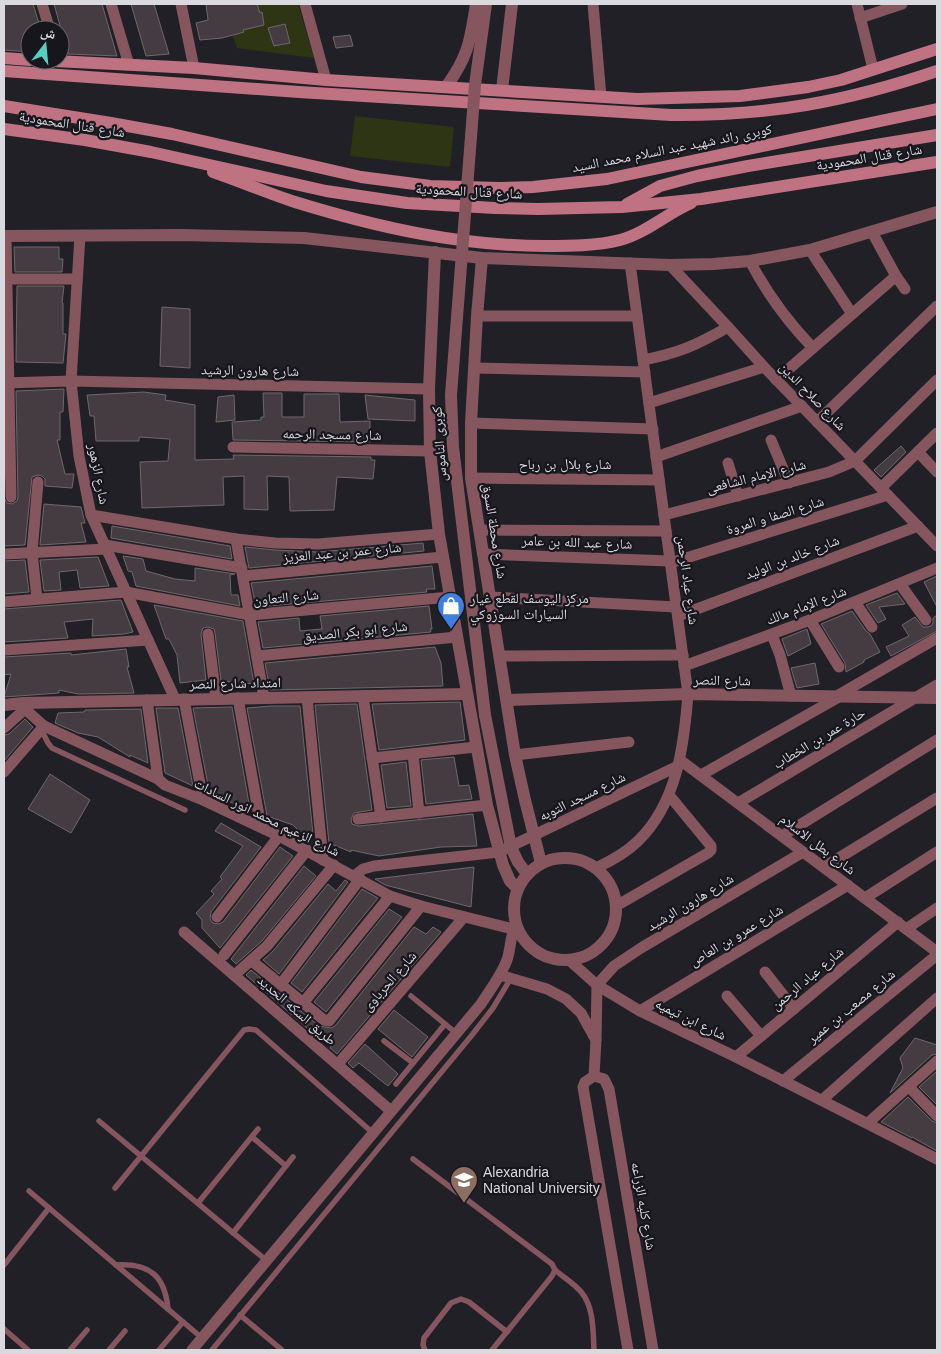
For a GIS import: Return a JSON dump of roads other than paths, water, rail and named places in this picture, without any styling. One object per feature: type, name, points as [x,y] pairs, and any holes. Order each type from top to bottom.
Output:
[{"type":"main road","points":[[70,62],[194,68],[326,80],[502,90],[601,98],[706,98],[774,92],[841,80],[937,49]]},
{"type":"main road","points":[[4,58],[20,59]]},
{"type":"main road","points":[[4,71],[289,92],[637,113],[711,115],[798,108],[860,95],[937,71]]},
{"type":"main road","points":[[637,99],[637,113]]},
{"type":"main road","name":"شارع قنال المحمودية","points":[[4,106],[111,123],[233,148]]},
{"type":"main road","name":"كوبرى رائد شهيد عبد السلام محمد السيد","points":[[233,148],[361,177],[395,182],[464,188],[533,187],[607,179],[937,109]]},
{"type":"main road","name":"شارع قنال المحمودية","points":[[4,128],[151,152],[308,188],[398,202],[451,206],[538,209],[622,207],[701,199],[937,162]]},
{"type":"main road","points":[[622,207],[660,186],[748,166],[937,135]]},
{"type":"main road","points":[[151,152],[224,176],[262,191],[328,211],[430,236],[498,244],[533,246],[594,244],[620,240],[635,235],[682,207],[701,199]]},
{"type":"street","points":[[42,4],[47,20]]},
{"type":"street","points":[[111,4],[128,65]]},
{"type":"street","points":[[181,4],[194,68]]},
{"type":"street","points":[[305,4],[326,80]]},
{"type":"street","points":[[446,87],[466,55],[476,4]]},
{"type":"street","name":"كوبرى الناموس","points":[[486,4],[475,85],[451,395],[452,447],[486,715],[511,847],[518,862],[527,874]]},
{"type":"street","points":[[502,90],[512,4]]},
{"type":"street","points":[[593,4],[601,98]]},
{"type":"street","points":[[857,4],[873,69]]},
{"type":"street","points":[[860,18],[902,4]]},
{"type":"street","points":[[11,497],[7,482],[5,236],[181,235],[304,238],[482,258],[670,265],[713,264],[750,261],[810,250],[937,212]]},
{"type":"street","points":[[872,232],[905,289]]},
{"type":"street","name":"شارع الزهور","points":[[80,236],[71,381],[79,456],[92,515],[148,640],[179,699],[203,800]]},
{"type":"street","points":[[810,250],[852,314]]},
{"type":"street","points":[[435,252],[429,389],[430,450],[439,534],[486,805],[499,852],[510,880],[518,889]]},
{"type":"street","name":"شارع محطة السوق","points":[[482,258],[471,423],[471,478],[515,755],[541,864]]},
{"type":"street","points":[[750,261],[762,285],[777,308],[813,348]]},
{"type":"street","name":"شارع عباد الرحمن","points":[[596,868],[615,859],[638,842],[656,820],[669,795],[679,763],[686,724],[688,694],[630,263]]},
{"type":"street","name":"شارع صلاح الدين","points":[[670,265],[764,368],[937,546]]},
{"type":"street","points":[[776,380],[896,276]]},
{"type":"street","points":[[6,279],[77,279]]},
{"type":"street","points":[[817,422],[937,306]]},
{"type":"street","points":[[477,316],[637,316]]},
{"type":"street","points":[[643,360],[674,354],[702,342],[728,327]]},
{"type":"street","points":[[474,368],[645,372]]},
{"type":"street","points":[[649,403],[764,368]]},
{"type":"street","points":[[855,461],[937,380]]},
{"type":"street","name":"شارع هارون الرشيد","points":[[6,383],[71,381],[429,389]]},
{"type":"street","points":[[656,457],[802,406]]},
{"type":"street","points":[[471,423],[653,429]]},
{"type":"street","points":[[885,492],[918,452],[937,433]]},
{"type":"street","points":[[772,440],[788,483]]},
{"type":"street","name":"شارع مسجد الرحمه","points":[[233,447],[430,450]]},
{"type":"street","points":[[918,452],[937,472]]},
{"type":"street","name":"شارع الإمام الشافعى","points":[[664,515],[829,472],[855,461]]},
{"type":"street","points":[[728,463],[738,496]]},
{"type":"street","name":"شارع بلال بن رباح","points":[[471,478],[659,480]]},
{"type":"street","points":[[36,600],[32,552],[38,482]]},
{"type":"street","name":"شارع الصفا و المروة","points":[[670,562],[885,492]]},
{"type":"street","points":[[92,515],[236,539],[275,543],[318,544],[439,534]]},
{"type":"street","name":"شارع خالد بن الوليد","points":[[677,612],[918,526]]},
{"type":"street","points":[[929,537],[937,529]]},
{"type":"street","points":[[480,530],[666,531]]},
{"type":"street","points":[[236,539],[264,698]]},
{"type":"street","name":"شارع عمر بن عبد العزيز","points":[[4,554],[106,547],[243,572],[443,557]]},
{"type":"street","name":"شارع عبد الله بن عامر","points":[[483,554],[670,562]]},
{"type":"street","name":"شارع الإمام مالك","points":[[500,656],[683,660],[772,634],[937,568]]},
{"type":"street","points":[[900,584],[926,620]]},
{"type":"street","name":"شارع التعاون","points":[[4,602],[126,592],[250,615],[450,597]]},
{"type":"street","points":[[490,597],[677,612]]},
{"type":"street","points":[[855,602],[872,627]]},
{"type":"street","points":[[810,620],[839,667]]},
{"type":"street","points":[[208,634],[216,698]]},
{"type":"street","points":[[772,634],[784,668],[791,696]]},
{"type":"street","name":"شارع ابو بكر الصديق","points":[[256,656],[457,636]]},
{"type":"street","points":[[701,775],[937,638]]},
{"type":"street","points":[[4,650],[148,640]]},
{"type":"street","name":"حارة عمر بن الخطاب","points":[[738,803],[937,685]]},
{"type":"street","name":"امتداد شارع النصر","points":[[4,705],[24,706],[216,698],[466,694]]},
{"type":"street","name":"شارع النصر","points":[[507,700],[688,694],[937,698]]},
{"type":"street","points":[[363,696],[381,817]]},
{"type":"street","points":[[239,971],[267,946],[328,862],[307,697]]},
{"type":"street","points":[[238,698],[261,827]]},
{"type":"street","points":[[147,700],[158,780]]},
{"type":"street","points":[[4,728],[24,706]]},
{"type":"street","name":"شارع الزعيم محمد انور السادات","points":[[24,706],[42,728],[261,827],[390,896],[464,917],[515,927]]},
{"type":"street","points":[[4,772],[42,728]]},
{"type":"street","points":[[782,836],[937,740]]},
{"type":"street","points":[[515,755],[629,742]]},
{"type":"street","points":[[372,758],[476,747]]},
{"type":"street","points":[[413,754],[419,813]]},
{"type":"street","name":"شارع بطل الاسلام","points":[[679,763],[701,775],[937,954]]},
{"type":"street","name":"شارع مسجد التوبه","points":[[357,878],[363,869],[374,866],[499,852],[679,763]]},
{"type":"street","points":[[616,906],[708,854],[711,850],[711,846],[669,795]]},
{"type":"street","points":[[824,867],[937,798]]},
{"type":"street","points":[[358,819],[486,805]]},
{"type":"street","points":[[217,917],[279,836]]},
{"type":"street","points":[[224,955],[307,850]]},
{"type":"street","name":"شارع هارون الرشيد","points":[[597,985],[614,966],[641,948],[803,852]]},
{"type":"street","points":[[865,898],[937,852]]},
{"type":"street","points":[[192,1350],[480,1004],[506,976],[507,958],[515,927],[514,907],[518,889],[527,874],[552,859],[575,859],[586,862],[596,868],[610,885],[616,906],[613,926],[604,943],[588,955],[569,960]]},
{"type":"street","points":[[281,984],[357,878]]},
{"type":"street","name":"شارع عمرو بن العاص","points":[[640,1011],[848,885]]},
{"type":"street","points":[[303,1003],[390,896]]},
{"type":"street","points":[[252,961],[324,1020],[330,1020],[421,906]]},
{"type":"street","name":"شارع عباد الرحمن","points":[[736,1057],[794,1008],[902,926],[937,908]]},
{"type":"street","name":"شارع الحرباوى","points":[[338,1064],[464,917]]},
{"type":"street","name":"شارع ابن تيميه","points":[[515,927],[524,940],[536,951],[552,958],[569,960],[597,985],[640,1011],[736,1057],[937,1159]]},
{"type":"street","name":"طريق السكه الحديد","points":[[184,932],[391,1111]]},
{"type":"street","name":"شارع مصعب بن عمير","points":[[783,1081],[937,954]]},
{"type":"street","points":[[765,972],[794,1008]]},
{"type":"street","points":[[506,976],[547,989],[566,999],[582,1013],[596,1040]]},
{"type":"street","points":[[597,985],[594,1076],[585,1082],[583,1088],[628,1350]]},
{"type":"street","points":[[727,996],[762,1036]]},
{"type":"street","points":[[822,1100],[937,998]]},
{"type":"street","points":[[868,1123],[937,1061]]},
{"type":"street","name":"شارع كليه الزراعه","points":[[594,1076],[604,1079],[609,1089],[653,1350]]},
{"type":"street","points":[[908,1086],[937,1116]]},
{"type":"lane","points":[[42,728],[48,744],[52,748],[185,810]]},
{"type":"lane","points":[[212,1350],[472,1035],[493,1008],[506,976]]},
{"type":"lane","points":[[410,996],[456,1033]]},
{"type":"lane","points":[[396,1084],[445,1024]]},
{"type":"lane","points":[[115,1188],[244,1030],[256,1030],[373,1133]]},
{"type":"lane","points":[[384,1041],[413,1064]]},
{"type":"lane","points":[[99,1121],[267,1261]]},
{"type":"lane","points":[[198,1203],[258,1129]]},
{"type":"lane","points":[[252,1137],[286,1166]]},
{"type":"lane","points":[[233,1233],[293,1156]]},
{"type":"lane","points":[[414,1159],[552,1264],[555,1270],[582,1293],[587,1301],[593,1325],[594,1350]]},
{"type":"lane","points":[[29,1191],[202,1338]]},
{"type":"lane","points":[[4,1265],[49,1208]]},
{"type":"lane","points":[[116,1265],[132,1264],[147,1269],[159,1280],[167,1294],[168,1309]]},
{"type":"lane","points":[[492,1350],[555,1270]]},
{"type":"lane","points":[[425,1350],[422,1345],[424,1338],[451,1303],[458,1300],[469,1302],[507,1332]]},
{"type":"lane","points":[[240,1315],[282,1350]]},
{"type":"lane","points":[[159,1350],[183,1322]]},
{"type":"lane","points":[[4,1329],[28,1350]]},
{"type":"lane","points":[[70,1350],[87,1330]]},
{"type":"lane","points":[[109,1350],[125,1331]]},
{"type":"place","name":"مركز اليوسف لقطع غيار السيارات السوزوكي","points":[[451,630]]},
{"type":"place","name":"Alexandria National University","points":[[464,1204]]}]
